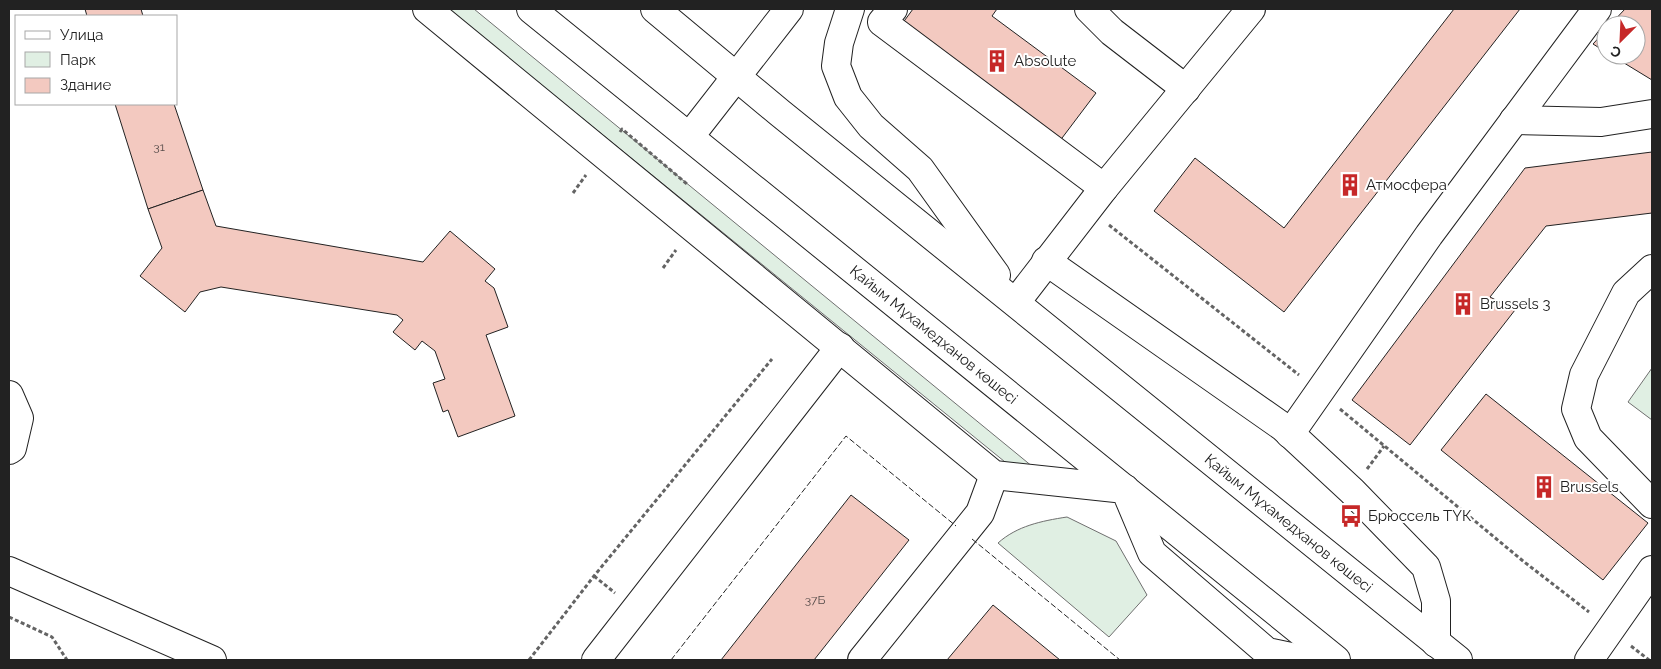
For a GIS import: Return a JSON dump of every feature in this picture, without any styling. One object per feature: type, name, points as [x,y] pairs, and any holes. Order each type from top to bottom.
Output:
[{"type":"main road","points":[[427,9],[994,475],[1125,489],[1152,553],[1267,652],[1305,660]]},
{"type":"main road","name":"Қайым Мұхамедханов көшесі","points":[[532,9],[1336,660]]},
{"type":"main road","name":"Қайым Мұхамедханов көшесі","points":[[655,9],[737,75],[780,113],[1458,660]]},
{"type":"main road","points":[[690,136],[789,9]]},
{"type":"main road","points":[[850,9],[839,43],[836,66],[848,97],[872,126],[920,169],[1016,302],[1096,198],[1251,9]]},
{"type":"main road","points":[[893,9],[882,22],[1096,198]]},
{"type":"main road","points":[[1089,9],[1112,32],[1186,89]]},
{"type":"main road","points":[[1286,430],[1440,193],[1580,9]]},
{"type":"main road","points":[[1315,388],[1597,9]]},
{"type":"main road","points":[[1514,120],[1601,122],[1652,114]]},
{"type":"main road","points":[[1046,261],[1286,430],[1352,491],[1426,567],[1436,601],[1436,643]]},
{"type":"main road","points":[[1652,269],[1626,293],[1584,375],[1576,409],[1588,438],[1652,504]]},
{"type":"main road","points":[[596,660],[840,347]]},
{"type":"main road","points":[[9,395],[20,418],[12,448],[9,450]]},
{"type":"main road","points":[[862,660],[980,513],[994,475]]},
{"type":"main road","points":[[1589,660],[1652,570]]},
{"type":"main road","points":[[9,571],[212,660]]},
{"type":"path","points":[[622,129],[689,185]]},
{"type":"path","points":[[573,192],[589,172]]},
{"type":"path","points":[[1096,198],[1384,446],[1523,561],[1649,660]]},
{"type":"path","points":[[663,268],[678,248]]},
{"type":"path","points":[[529,660],[594,576],[772,359]]},
{"type":"path","points":[[1362,476],[1384,446]]},
{"type":"path","points":[[9,617],[52,637],[67,660]]},
{"type":"green space","points":[[448,9],[474,9],[1033,467],[1010,466]]},
{"type":"green space","points":[[1652,368],[1652,420],[1628,402]]},
{"type":"green space","points":[[1067,517],[1116,541],[1147,595],[1109,637],[998,543],[1021,528],[1048,520]]},
{"type":"building","points":[[85,9],[141,9],[143,15],[87,15]]},
{"type":"building","name":"Absolute","points":[[913,9],[997,9],[992,16],[1096,93],[1056,146],[899,28]]},
{"type":"building","name":"Атмосфера","points":[[1454,9],[1520,9],[1284,312],[1154,211],[1195,158],[1284,228]]},
{"type":"building","points":[[1625,9],[1652,9],[1652,80],[1627,65],[1646,65],[1646,15],[1619,15]]},
{"type":"building","points":[[115,105],[174,105],[203,190],[148,209]]},
{"type":"building","name":"Brussels 3","points":[[1652,152],[1652,213],[1546,226],[1490,297],[1515,310],[1410,445],[1352,400],[1525,168]]},
{"type":"building","points":[[203,190],[216,226],[423,262],[450,231],[495,269],[485,281],[494,288],[508,327],[486,335],[515,416],[458,437],[448,410],[443,412],[433,383],[445,379],[435,351],[422,341],[415,350],[393,332],[403,320],[397,315],[221,287],[200,292],[185,312],[140,276],[162,248],[148,209]]},
{"type":"building","name":"Brussels","points":[[1486,394],[1648,523],[1603,580],[1441,450]]},
{"type":"building","points":[[851,495],[909,540],[814,660],[721,660]]},
{"type":"building","points":[[993,605],[1060,660],[947,660]]},
{"type":"fence","points":[[671,660],[846,436],[956,526]]},
{"type":"fence","points":[[972,539],[1120,660]]},
{"type":"place","name":"Absolute","points":[[997,61]]},
{"type":"place","name":"Атмосфера","points":[[1350,185]]},
{"type":"place","name":"Brussels 3","points":[[1463,304]]},
{"type":"place","name":"Brussels","points":[[1544,487]]},
{"type":"place","name":"Брюссель ТҮК","points":[[1351,516]]}]
